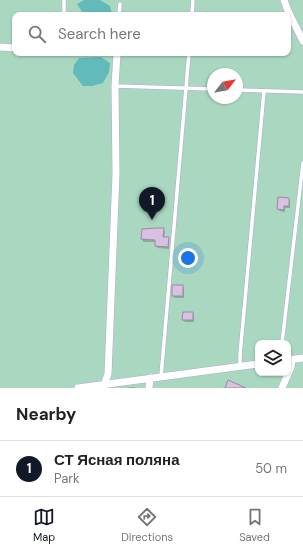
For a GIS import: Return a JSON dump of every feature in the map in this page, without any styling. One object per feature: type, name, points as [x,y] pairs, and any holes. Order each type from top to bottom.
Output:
[{"type":"street","points":[[284,0],[288,12]]},
{"type":"street","points":[[291,17],[303,41]]},
{"type":"street","points":[[0,47],[12,48]]},
{"type":"street","points":[[103,386],[108,374],[116,174],[116,56]]},
{"type":"street","points":[[291,360],[303,358]]},
{"type":"street","points":[[78,388],[103,386],[150,378],[255,364]]},
{"type":"street","points":[[282,388],[287,376]]},
{"type":"street","points":[[149,388],[150,378]]},
{"type":"lane","points":[[64,0],[64,12]]},
{"type":"lane","points":[[192,12],[193,0]]},
{"type":"lane","points":[[119,12],[120,4]]},
{"type":"lane","points":[[161,377],[189,56]]},
{"type":"lane","points":[[115,86],[207,89]]},
{"type":"lane","points":[[243,90],[303,92]]},
{"type":"lane","points":[[240,366],[264,91]]},
{"type":"lane","points":[[282,340],[303,163]]},
{"type":"shaded area","points":[[0,0],[303,0],[303,388],[0,388]]},
{"type":"shaded area","points":[[84,0],[100,0],[110,6],[111,12],[82,12],[77,4]]},
{"type":"shaded area","points":[[101,57],[110,63],[109,72],[103,83],[92,86],[83,86],[73,73],[74,65],[79,58]]},
{"type":"building","points":[[278,197],[289,198],[289,206],[284,206],[284,210],[277,209]]},
{"type":"building","points":[[164,228],[163,237],[169,237],[168,247],[155,246],[155,240],[141,239],[142,229]]},
{"type":"building","points":[[172,285],[183,285],[183,296],[172,296]]},
{"type":"building","points":[[183,312],[193,312],[193,320],[182,320]]},
{"type":"building","points":[[228,380],[246,388],[225,388]]},
{"type":"place","name":"СТ Ясная поляна","points":[[152,220]]}]
